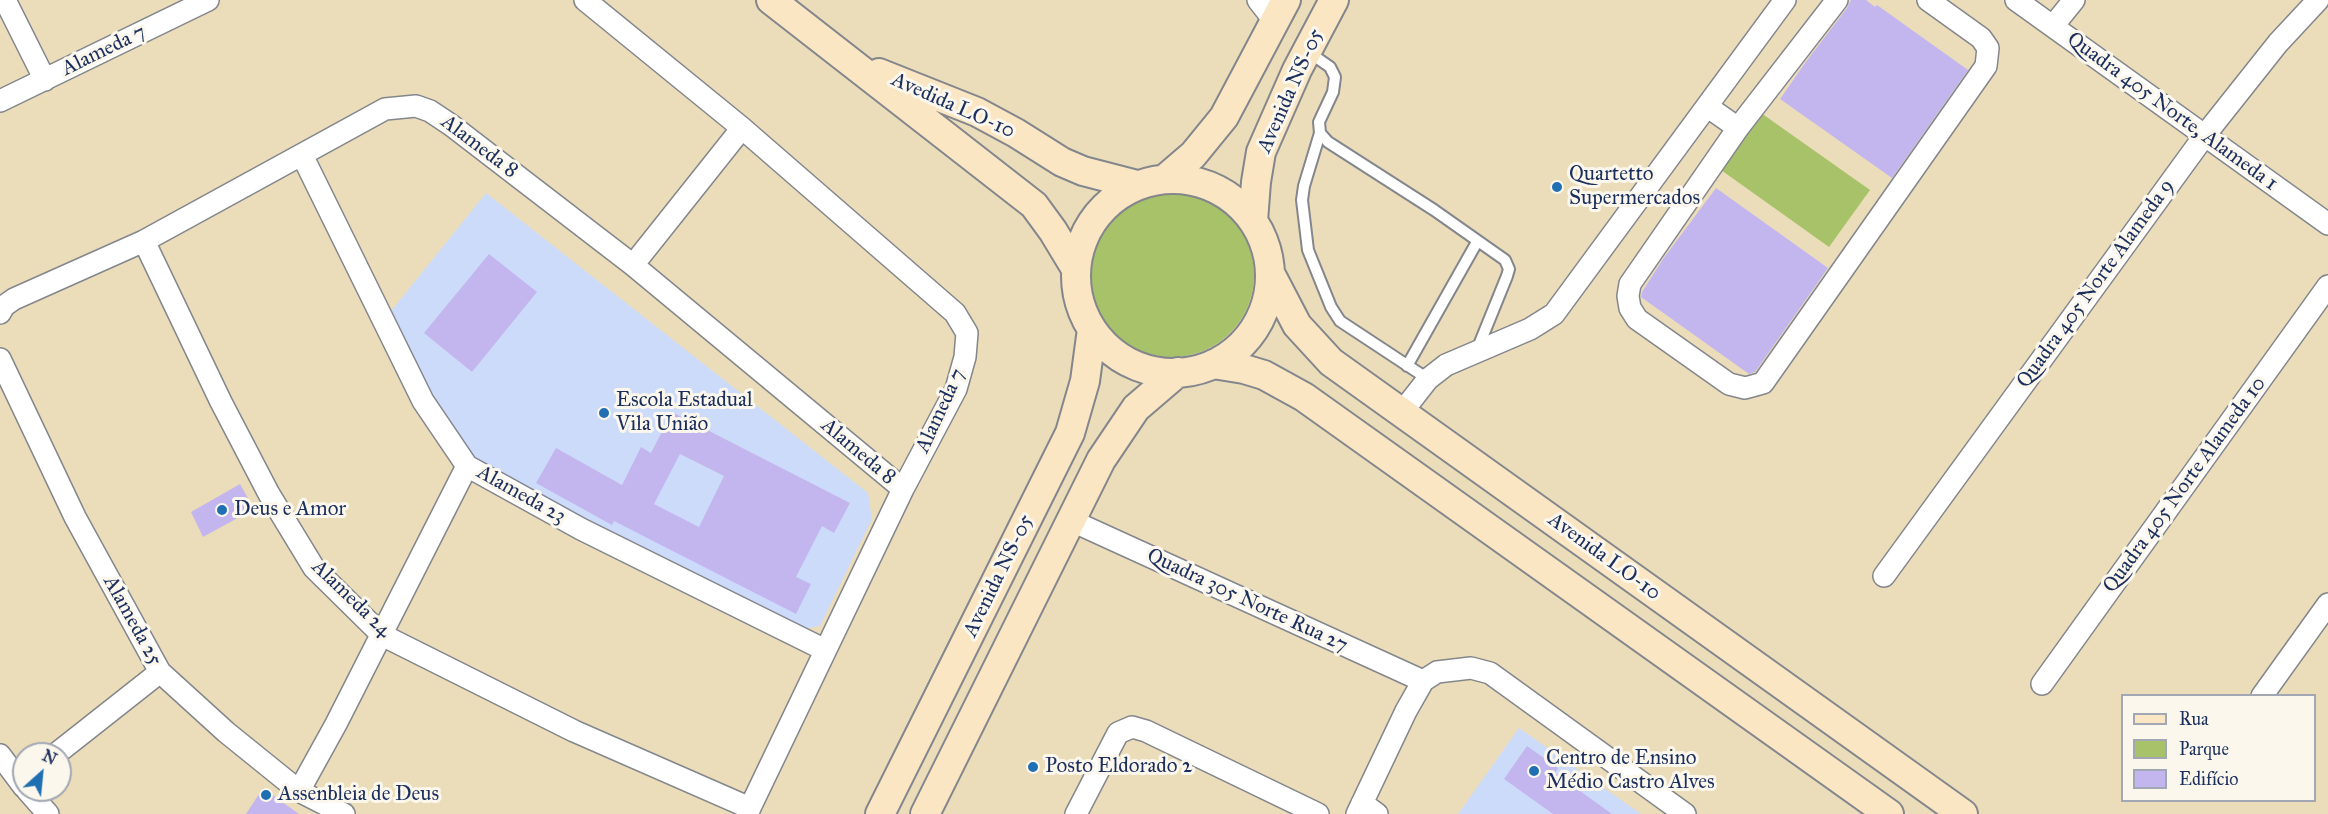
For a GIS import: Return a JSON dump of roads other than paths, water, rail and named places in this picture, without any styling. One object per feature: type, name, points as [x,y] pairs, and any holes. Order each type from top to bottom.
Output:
[{"type":"street","points":[[5,0],[45,80]]},
{"type":"street","name":"Alameda 7","points":[[0,101],[207,0]]},
{"type":"street","name":"Alameda 7","points":[[585,0],[742,128],[956,313],[967,333],[965,357],[956,390],[903,489],[748,811]]},
{"type":"street","name":"Avedida LO-10","points":[[771,0],[1034,205],[1076,269]]},
{"type":"street","name":"Avenida NS-05","points":[[1253,221],[1261,152],[1287,92],[1334,0]]},
{"type":"street","points":[[1402,412],[1428,380],[1446,365],[1530,330],[1554,314],[1785,0]]},
{"type":"street","points":[[1837,0],[1738,128],[1630,284],[1628,296],[1630,308],[1637,319],[1729,384],[1746,388],[1763,383],[1986,66],[1988,48],[1981,38],[1928,0]]},
{"type":"street","name":"Quadra 405 Norte, Alameda 1","points":[[2016,0],[2328,224]]},
{"type":"street","points":[[2053,26],[2074,0]]},
{"type":"street","name":"Quadra 405 Norte Alameda 9","points":[[1884,576],[2205,135],[2278,43],[2318,0]]},
{"type":"street","name":"Avenida NS-05","points":[[1165,179],[1193,155],[1224,117],[1273,7]]},
{"type":"street","name":"Avedida LO-10","points":[[836,51],[877,73],[949,99],[995,120],[1073,167],[1093,175],[1137,185]]},
{"type":"street","name":"Alameda 8","points":[[0,312],[14,298],[144,241],[385,109],[416,106],[430,111],[451,124],[633,265],[903,489]]},
{"type":"street","points":[[1708,107],[1738,128]]},
{"type":"street","points":[[633,265],[742,128]]},
{"type":"street","name":"Alameda 23","points":[[302,155],[423,401],[467,466],[581,529],[825,650]]},
{"type":"street","name":"Avenida NS-05","points":[[1165,179],[1193,180],[1219,190],[1241,206],[1253,221],[1266,246],[1270,275],[1266,305],[1252,333],[1231,354],[1213,364],[1190,371],[1150,370],[1127,361],[1108,347],[1092,329],[1079,300],[1076,269],[1083,237],[1094,218],[1109,202],[1137,185],[1165,179]]},
{"type":"street","name":"Alameda 24","points":[[144,241],[221,402],[269,494],[314,568],[382,635],[574,731],[748,811]]},
{"type":"street","name":"Avenida LO-10","points":[[1270,275],[1289,313],[1318,350],[1331,362],[1963,814]]},
{"type":"street","name":"Quadra 405 Norte Alameda 10","points":[[2042,684],[2328,286]]},
{"type":"street","name":"Avenida NS-05","points":[[880,814],[1070,433],[1085,381],[1092,329]]},
{"type":"street","name":"Alameda 25","points":[[0,359],[75,517],[160,672],[226,732],[299,791],[344,814]]},
{"type":"street","name":"Avenida LO-10","points":[[1213,364],[1264,375],[1304,397],[1889,814]]},
{"type":"street","name":"Avenida NS-05","points":[[925,814],[1096,468],[1126,420],[1145,399],[1178,372]]},
{"type":"street","points":[[299,791],[382,635],[467,466]]},
{"type":"street","name":"Quadra 305 Norte Rua 27","points":[[1070,520],[1423,681]]},
{"type":"street","points":[[2263,694],[2328,604]]},
{"type":"street","points":[[1366,810],[1406,711],[1423,681],[1437,672],[1472,668],[1490,673],[1685,814]]},
{"type":"street","points":[[71,742],[160,672]]},
{"type":"street","points":[[1076,814],[1118,733],[1132,727],[1146,731],[1318,814]]},
{"type":"street","points":[[0,755],[12,770]]},
{"type":"street","points":[[38,802],[48,814]]},
{"type":"lane","points":[[1307,51],[1330,67],[1335,77],[1334,92],[1319,122],[1320,133],[1304,186],[1302,200],[1308,250],[1331,307],[1340,321],[1428,380]]},
{"type":"lane","points":[[1320,133],[1328,142],[1434,210],[1505,260],[1509,269],[1476,353]]},
{"type":"lane","points":[[1407,366],[1477,242]]},
{"type":"place","name":"Quartetto Supermercados","points":[[1557,187]]},
{"type":"place","name":"Escola Estadual Vila União","points":[[604,413]]},
{"type":"place","name":"Deus e Amor","points":[[222,510]]},
{"type":"place","name":"Posto Eldorado 2","points":[[1033,767]]},
{"type":"place","name":"Centro de Ensino Médio Castro Alves","points":[[1534,771]]},
{"type":"place","name":"Assenbleia de Deus","points":[[266,795]]}]
